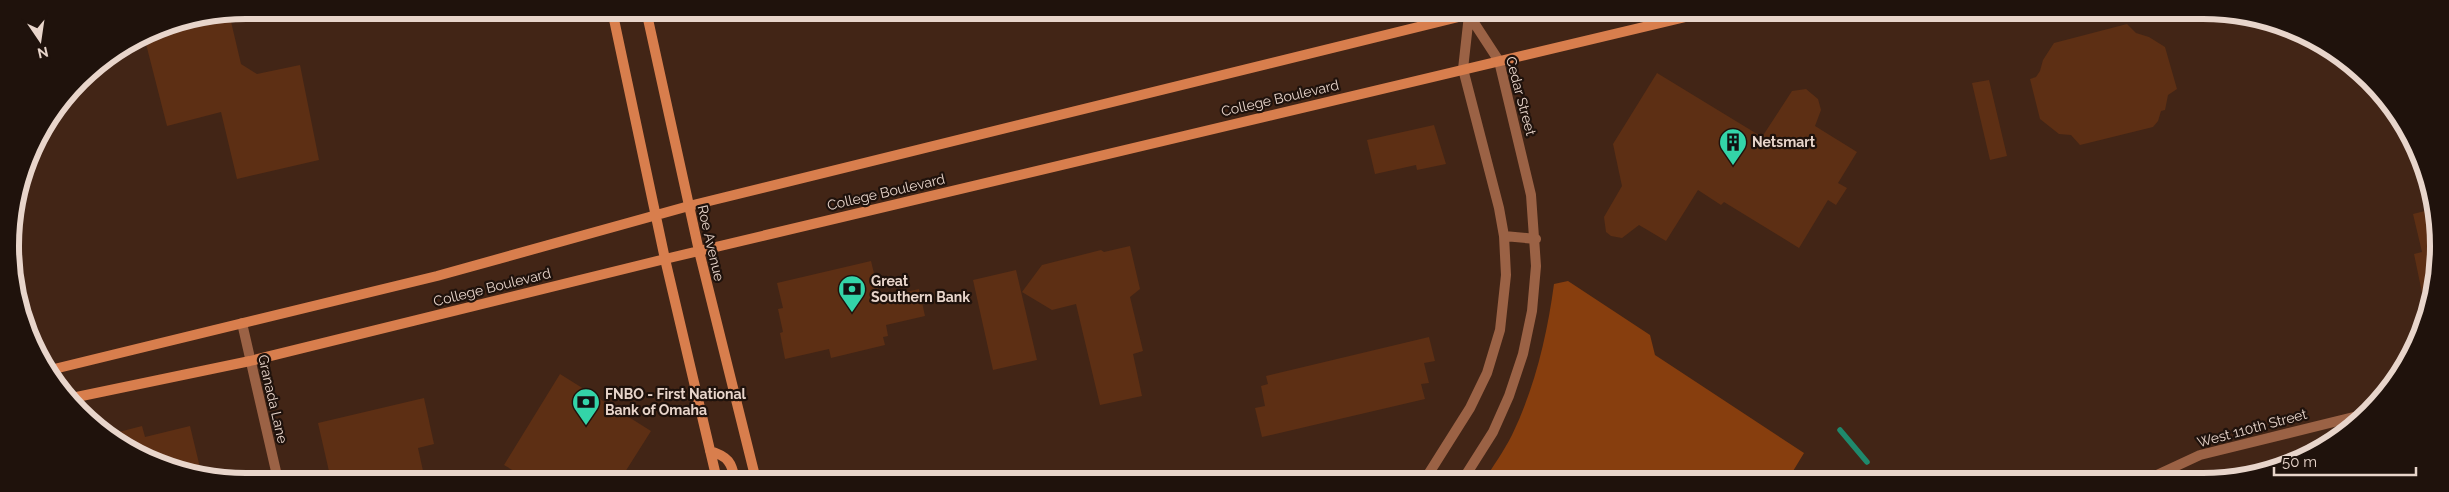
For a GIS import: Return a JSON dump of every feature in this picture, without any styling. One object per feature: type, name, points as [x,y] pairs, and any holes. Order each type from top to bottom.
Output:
[{"type":"main road","points":[[614,19],[665,259],[715,473]]},
{"type":"main road","name":"Roe Avenue","points":[[648,19],[699,251],[754,473]]},
{"type":"main road","name":"College Boulevard","points":[[55,369],[437,276],[689,206],[1453,19]]},
{"type":"main road","name":"College Boulevard","points":[[76,397],[250,361],[665,259],[1681,19]]},
{"type":"main road","points":[[710,451],[724,455],[732,465],[734,473]]},
{"type":"street","points":[[1429,473],[1470,408],[1490,366],[1500,330],[1506,275],[1504,236],[1499,208],[1463,69],[1469,19]]},
{"type":"street","name":"Cedar Street","points":[[1467,473],[1493,432],[1510,396],[1523,354],[1532,311],[1536,239],[1532,195],[1499,61],[1472,19]]},
{"type":"street","points":[[1504,236],[1536,239]]},
{"type":"street","name":"Granada Lane","points":[[242,323],[276,473]]},
{"type":"street","name":"West 110th Street","points":[[2161,473],[2200,455],[2354,416]]},
{"type":"shaded area","points":[[1568,281],[1650,335],[1655,355],[1804,453],[1792,473],[1489,473],[1512,435],[1534,380],[1548,323],[1554,284]]},
{"type":"building","points":[[230,19],[241,64],[257,74],[300,65],[319,160],[237,179],[221,112],[167,126],[145,42],[187,26]]},
{"type":"building","points":[[2127,24],[2136,33],[2149,37],[2165,47],[2177,89],[2168,95],[2165,110],[2161,111],[2158,121],[2153,127],[2080,145],[2071,135],[2059,134],[2040,119],[2030,79],[2036,77],[2040,71],[2043,60],[2054,43]]},
{"type":"building","name":"Netsmart","points":[[1657,73],[1762,137],[1792,91],[1806,89],[1818,99],[1821,110],[1815,126],[1857,152],[1838,183],[1847,188],[1836,205],[1828,200],[1799,248],[1724,202],[1721,205],[1698,190],[1666,241],[1639,225],[1622,238],[1611,236],[1606,232],[1604,217],[1622,186],[1613,144]]},
{"type":"building","points":[[1989,80],[2007,156],[1990,160],[1972,83]]},
{"type":"building","points":[[1434,125],[1446,164],[1417,170],[1416,165],[1375,174],[1367,140]]},
{"type":"building","points":[[2427,210],[2430,231],[2430,261],[2424,301],[2414,254],[2422,252],[2413,214]]},
{"type":"building","points":[[1130,246],[1140,289],[1130,297],[1143,351],[1133,354],[1142,396],[1100,405],[1076,304],[1052,310],[1022,292],[1042,265],[1101,250],[1104,252]]},
{"type":"building","name":"Great Southern Bank","points":[[871,261],[880,298],[919,289],[925,316],[886,325],[888,336],[883,337],[885,345],[831,358],[829,349],[785,359],[780,333],[783,332],[778,309],[783,308],[777,283]]},
{"type":"building","points":[[1016,270],[1037,360],[993,370],[973,280]]},
{"type":"building","points":[[1429,337],[1435,361],[1424,363],[1429,383],[1421,384],[1425,399],[1262,437],[1255,408],[1265,406],[1261,386],[1268,384],[1266,376]]},
{"type":"building","name":"FNBO - First National Bank of Omaha","points":[[560,374],[651,431],[624,473],[517,473],[504,465]]},
{"type":"building","points":[[424,398],[434,444],[418,448],[423,473],[329,473],[318,423]]},
{"type":"building","points":[[142,426],[145,437],[190,426],[200,469],[187,466],[145,450],[117,433]]},
{"type":"waterway","points":[[1840,430],[1867,462]]},
{"type":"place","name":"Netsmart","points":[[1733,166]]},
{"type":"place","name":"Great Southern Bank","points":[[852,313]]},
{"type":"place","name":"FNBO - First National Bank of Omaha","points":[[586,426]]}]
